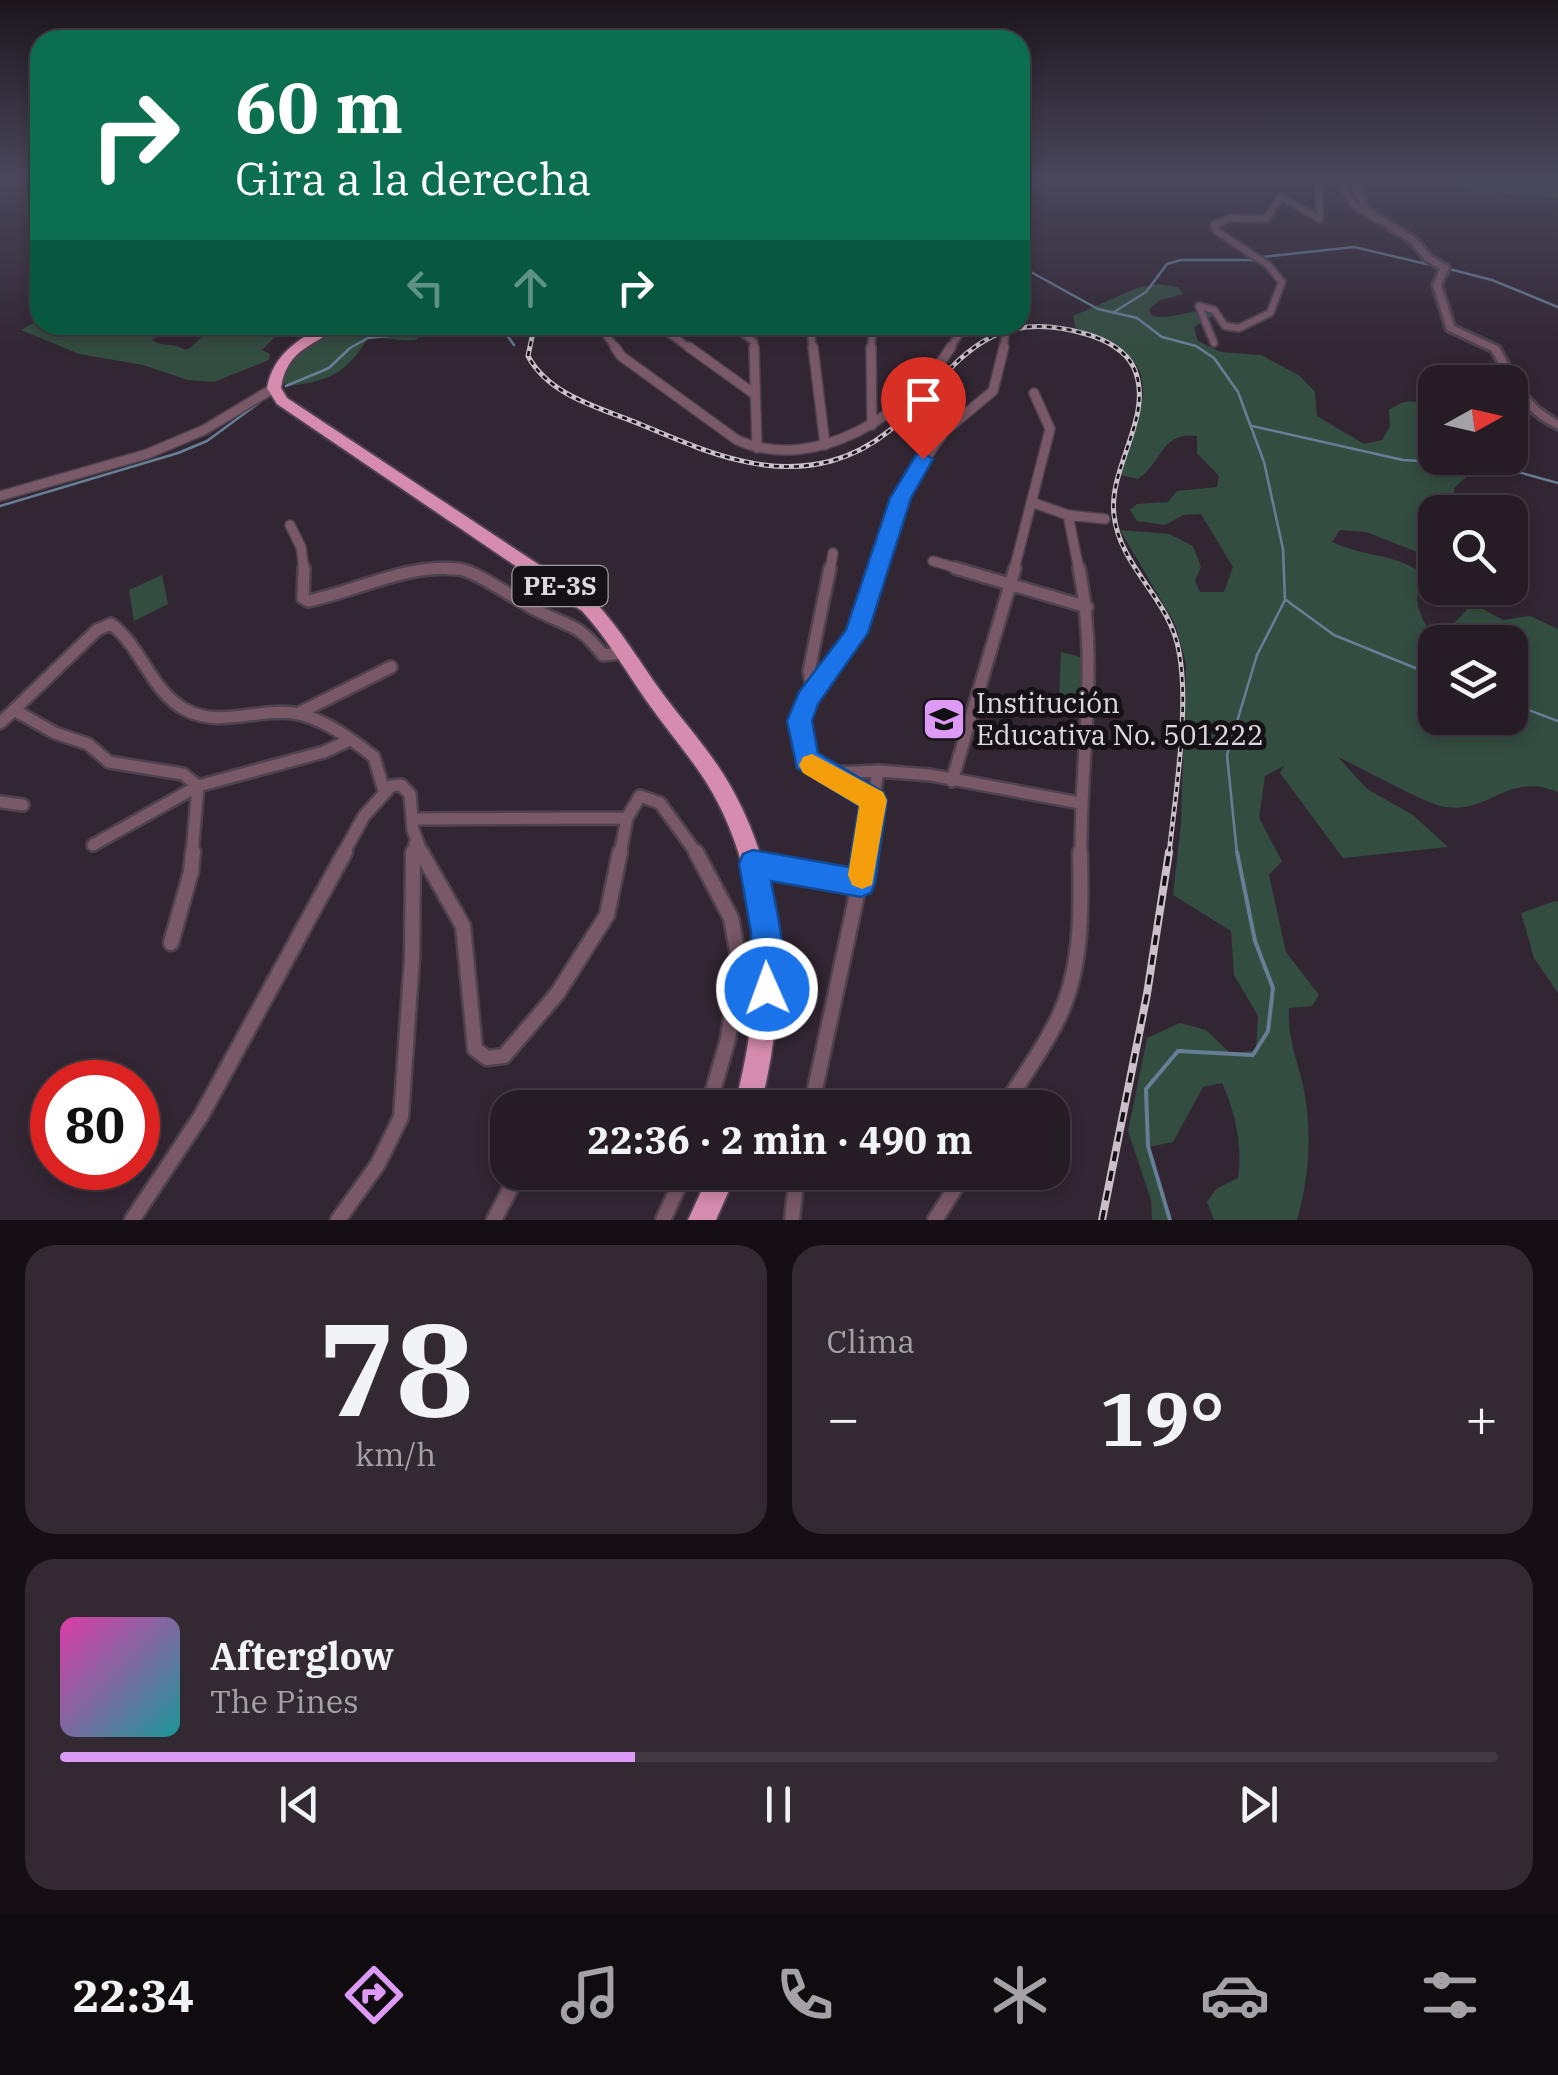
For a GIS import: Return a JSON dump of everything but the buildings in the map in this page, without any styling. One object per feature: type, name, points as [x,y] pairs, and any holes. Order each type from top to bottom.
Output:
[{"type":"highway","points":[[274,388],[277,370],[291,352],[318,335]]},
{"type":"highway","name":"PE-3S","points":[[274,388],[282,401],[588,606],[604,621],[622,654],[723,792],[753,864],[767,962],[762,1034],[751,1090]]},
{"type":"highway","points":[[702,1220],[716,1190]]},
{"type":"street","points":[[1214,344],[1199,306],[1214,310],[1225,326],[1245,327],[1270,314],[1282,282],[1268,265],[1222,235]]},
{"type":"street","points":[[1402,235],[1445,268],[1437,285],[1450,328],[1496,350],[1502,370],[1521,397],[1558,426]]},
{"type":"street","points":[[608,335],[622,356],[737,440],[757,448],[782,450],[825,445],[872,425],[938,368],[958,335]]},
{"type":"street","points":[[672,335],[754,393]]},
{"type":"street","points":[[745,335],[754,342],[757,448]]},
{"type":"street","points":[[811,335],[825,445]]},
{"type":"street","points":[[871,335],[872,425]]},
{"type":"street","points":[[873,800],[806,760],[799,734],[804,707],[857,633],[907,484],[939,434],[998,383],[1005,335]]},
{"type":"street","points":[[0,496],[147,454],[204,430],[274,388]]},
{"type":"street","points":[[952,781],[1010,586],[1050,429],[1034,392]]},
{"type":"street","points":[[1031,502],[1068,515],[1105,519]]},
{"type":"street","points":[[1014,1090],[1070,990],[1082,902],[1080,802],[1090,686],[1087,607],[1068,515]]},
{"type":"street","points":[[290,525],[304,548],[307,566],[303,598],[308,600],[343,594],[381,578],[462,569],[540,612],[582,629],[603,655],[622,654]]},
{"type":"street","points":[[812,693],[810,671],[833,553]]},
{"type":"street","points":[[933,562],[1087,607]]},
{"type":"street","points":[[0,723],[97,630],[111,624],[133,647],[164,695],[185,710],[218,718],[298,713],[391,667]]},
{"type":"street","points":[[14,710],[88,744],[109,762],[183,774],[198,786]]},
{"type":"street","points":[[298,713],[374,757],[384,791]]},
{"type":"street","points":[[92,845],[198,786],[324,752],[350,740]]},
{"type":"street","points":[[815,768],[908,772],[1080,802]]},
{"type":"street","points":[[816,1090],[861,883],[878,771]]},
{"type":"street","points":[[172,943],[191,872],[198,786]]},
{"type":"street","points":[[132,1220],[200,1116],[364,816],[384,791],[401,786],[410,794],[412,819],[426,864],[463,926],[474,1049],[487,1058],[504,1056],[557,994],[607,915],[632,804],[640,796],[651,796],[660,803],[723,897],[739,948],[728,1039],[713,1090]]},
{"type":"street","points":[[0,802],[22,805]]},
{"type":"street","points":[[412,819],[627,818]]},
{"type":"street","points":[[338,1220],[378,1164],[401,1117],[412,958],[412,856],[417,840]]},
{"type":"street","points":[[753,864],[861,883]]},
{"type":"street","points":[[739,961],[767,962]]},
{"type":"street","points":[[494,1220],[510,1190]]},
{"type":"street","points":[[663,1220],[677,1190]]},
{"type":"street","points":[[792,1220],[793,1190]]},
{"type":"street","points":[[935,1220],[954,1190]]},
{"type":"green space","points":[[1158,284],[1178,287],[1183,294],[1158,301],[1149,310],[1152,316],[1212,310],[1215,315],[1194,327],[1198,341],[1221,352],[1261,355],[1300,376],[1315,392],[1317,416],[1364,444],[1382,440],[1390,426],[1389,410],[1401,403],[1418,402],[1418,475],[1468,475],[1454,488],[1454,495],[1418,495],[1418,552],[1366,532],[1340,530],[1332,542],[1392,559],[1418,571],[1418,605],[1426,625],[1418,625],[1418,735],[1528,735],[1528,625],[1453,625],[1467,609],[1483,609],[1503,620],[1530,616],[1558,629],[1558,792],[1525,786],[1474,805],[1445,807],[1338,757],[1367,789],[1413,815],[1448,847],[1343,858],[1280,773],[1284,766],[1265,776],[1259,818],[1282,861],[1269,875],[1286,952],[1319,995],[1312,1006],[1289,1008],[1309,1137],[1297,1220],[1214,1220],[1207,1202],[1216,1189],[1238,1178],[1239,1166],[1237,1129],[1222,1083],[1203,1087],[1173,1142],[1148,1147],[1170,1220],[1152,1220],[1151,1200],[1128,1131],[1147,1038],[1180,1023],[1206,1030],[1231,1054],[1256,1050],[1258,1016],[1234,975],[1231,931],[1173,895],[1181,823],[1186,663],[1175,624],[1120,530],[1169,534],[1193,546],[1201,567],[1195,581],[1200,592],[1224,592],[1233,567],[1201,514],[1183,515],[1165,525],[1137,521],[1130,510],[1137,504],[1168,502],[1177,491],[1217,487],[1219,476],[1197,453],[1197,436],[1176,438],[1169,443],[1138,479],[1121,475],[1142,403],[1143,385],[1127,354],[1076,330],[1073,316],[1137,288]]},
{"type":"green space","points":[[33,335],[160,335],[152,340],[185,350],[203,335],[277,335],[262,350],[270,354],[269,360],[214,382],[188,380],[143,365],[79,354]]},
{"type":"green space","points":[[324,335],[420,335],[416,340],[368,338],[352,360],[334,374],[286,386],[282,379],[286,369]]},
{"type":"green space","points":[[162,575],[168,604],[134,621],[129,590]]},
{"type":"green space","points":[[1061,652],[1084,658],[1084,705],[1059,696]]},
{"type":"green space","points":[[1555,901],[1558,993],[1534,958],[1521,913]]},
{"type":"waterway","points":[[1262,257],[1354,247],[1435,266]]},
{"type":"waterway","points":[[1114,312],[1146,292],[1167,264],[1181,260],[1254,260]]},
{"type":"waterway","points":[[1449,269],[1492,280],[1558,307]]},
{"type":"waterway","points":[[1030,272],[1098,309],[1137,318],[1162,337],[1196,346],[1214,358],[1238,392],[1264,462],[1283,549],[1285,600],[1257,655],[1227,755],[1237,854]]},
{"type":"waterway","points":[[286,386],[329,368],[350,348],[368,338],[397,335]]},
{"type":"waterway","points":[[507,335],[514,345]]},
{"type":"waterway","points":[[0,506],[178,453],[207,441],[260,402]]},
{"type":"waterway","points":[[1252,426],[1403,460],[1496,466],[1558,483]]},
{"type":"waterway","points":[[1286,600],[1334,635],[1418,669]]},
{"type":"waterway","points":[[1528,710],[1558,721]]},
{"type":"waterway","points":[[1170,1220],[1148,1146],[1146,1089],[1178,1051],[1253,1055],[1268,1031],[1273,988],[1255,941],[1237,852]]},
{"type":"railway","points":[[1030,328],[1086,334],[1107,342],[1130,362],[1139,386],[1139,404],[1118,478],[1114,515],[1124,548],[1169,620],[1180,658],[1183,713],[1169,854]]},
{"type":"railway","points":[[534,335],[528,356],[549,382],[563,391],[711,452],[782,466],[831,461],[869,445],[899,422],[973,348],[997,335]]},
{"type":"railway","points":[[1102,1220],[1147,994],[1169,852]]},
{"type":"slow traffic","points":[[812,765],[873,800],[862,875]]},
{"type":"place","name":"Institución Educativa No. 501222","points":[[944,719]]},
{"type":"route","points":[[767,989],[766,932],[753,864],[861,883],[873,800],[806,760],[799,721],[808,700],[857,633],[900,498],[923,459]]}]
